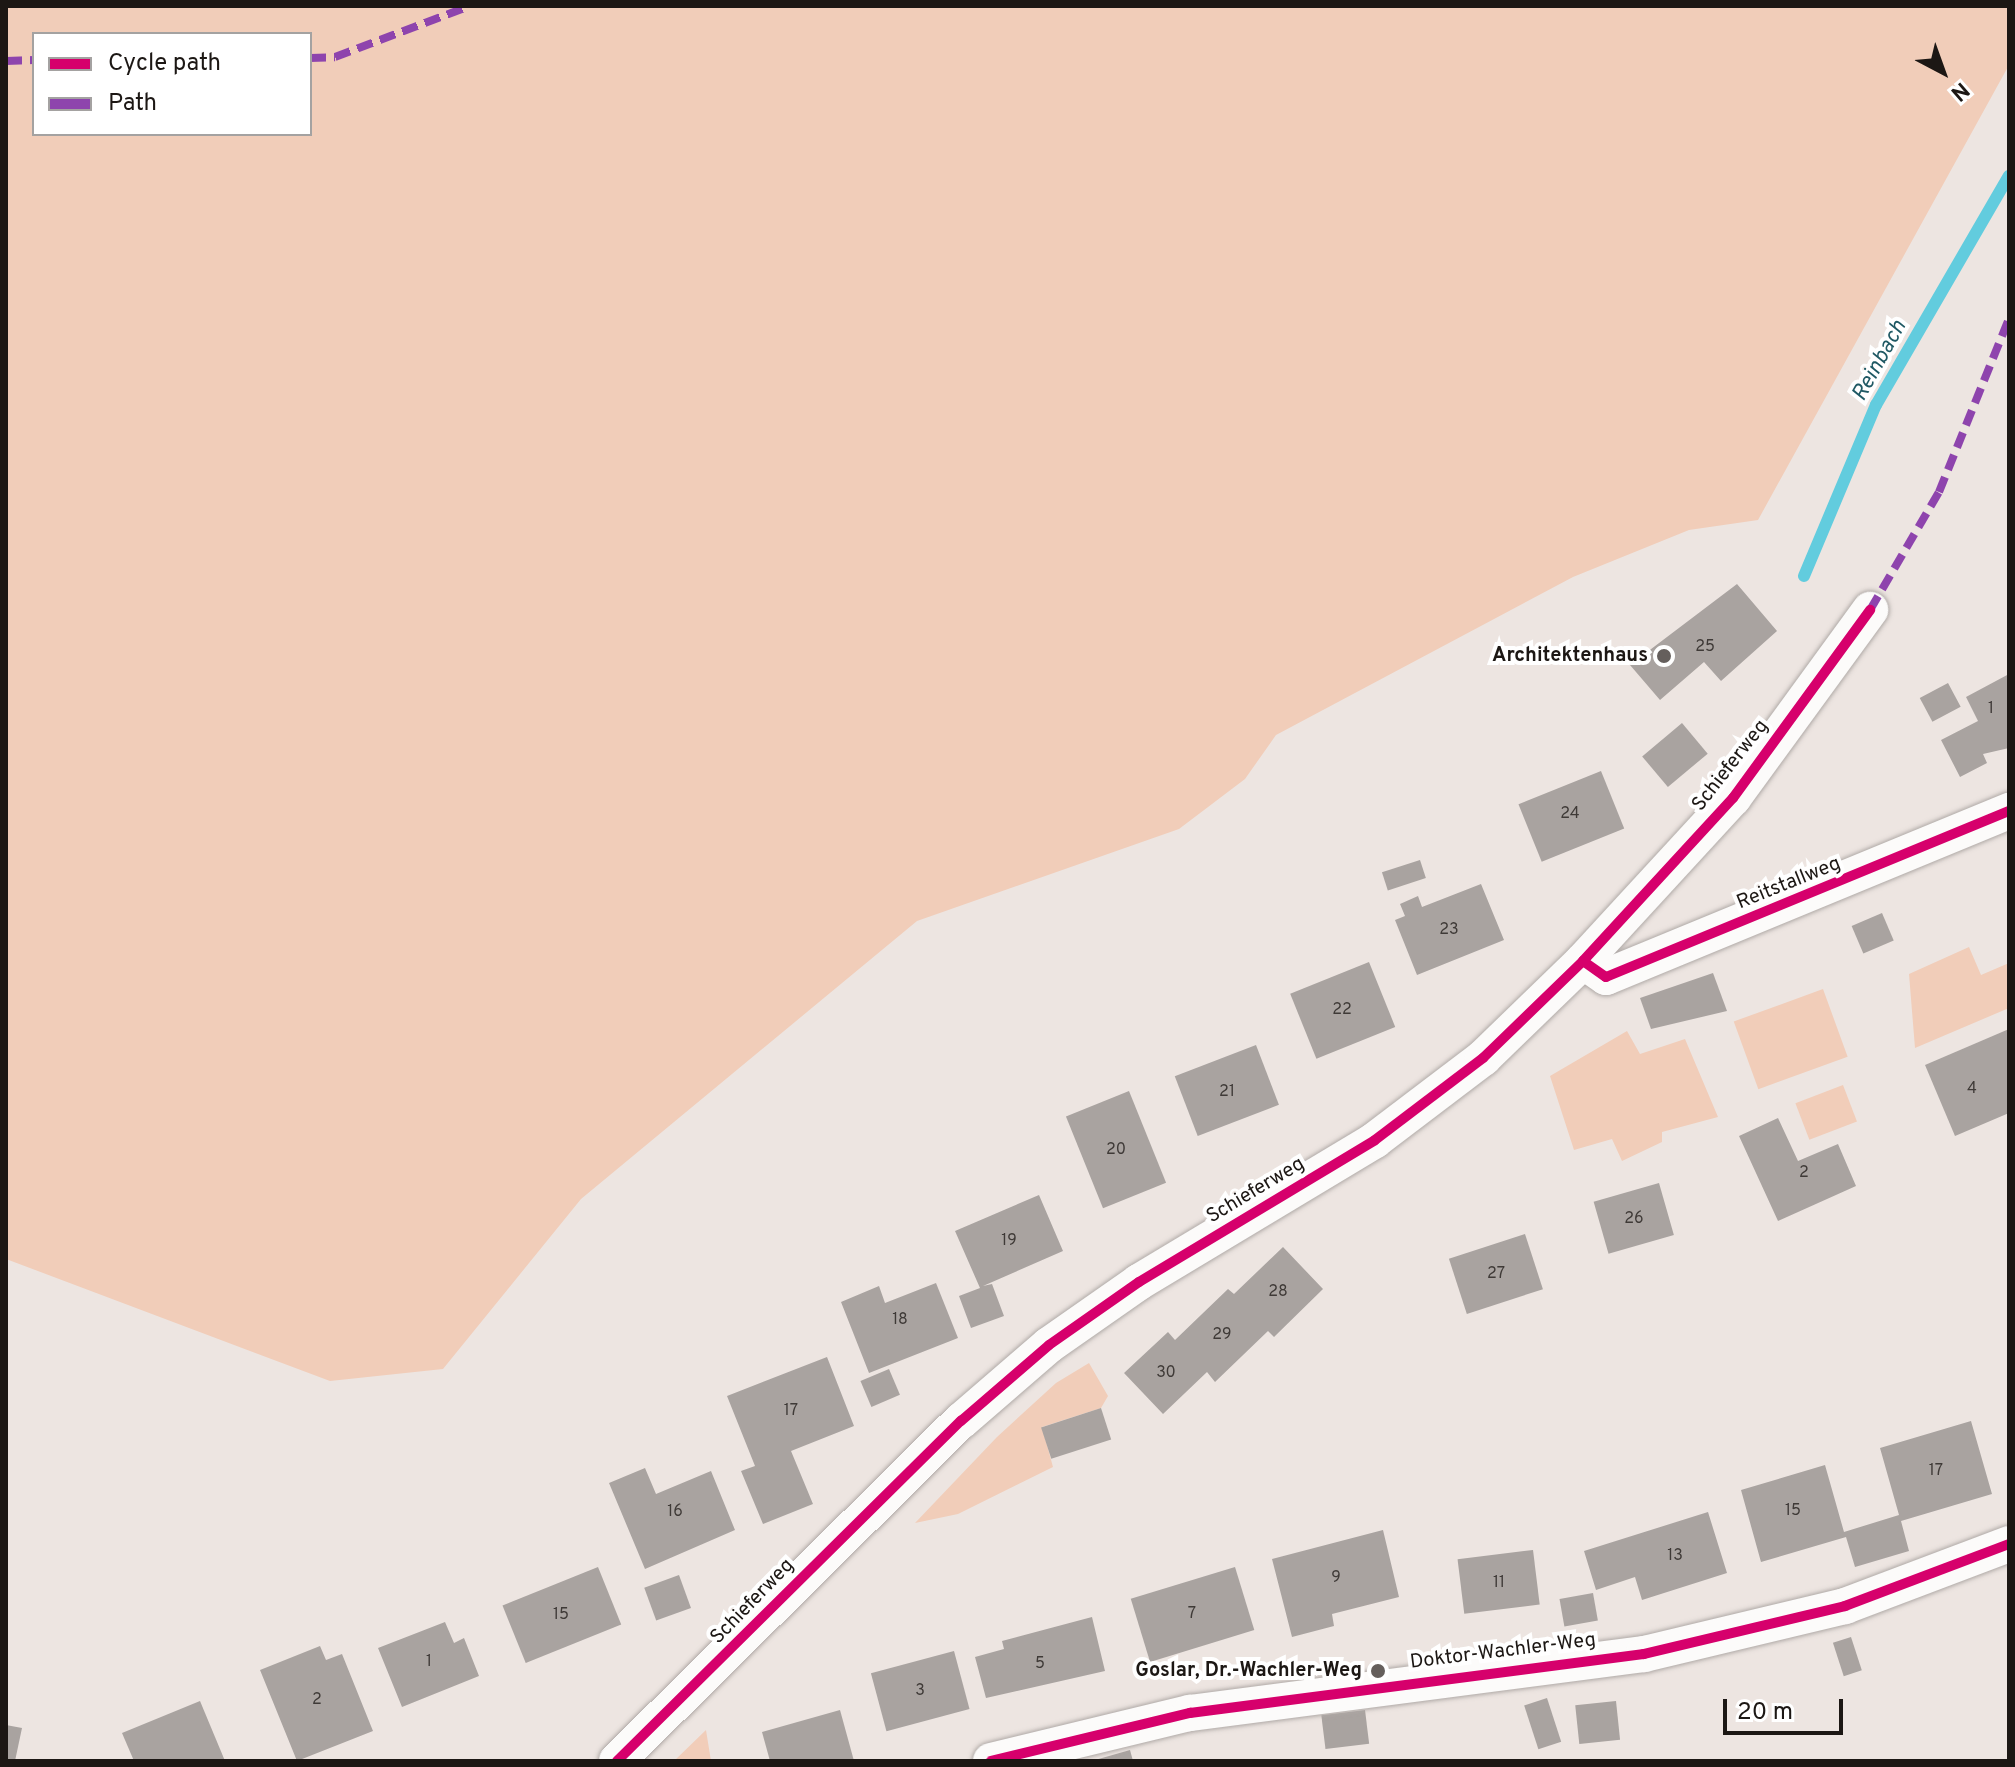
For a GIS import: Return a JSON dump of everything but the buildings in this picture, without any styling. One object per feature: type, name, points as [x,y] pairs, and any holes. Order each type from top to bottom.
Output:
[{"type":"street","name":"Schieferweg","points":[[617,1761],[961,1421],[1049,1345],[1139,1282],[1375,1140],[1483,1058],[1583,961],[1733,798],[1870,610]]},
{"type":"street","name":"Reitstallweg","points":[[1583,961],[1606,977],[2009,811]]},
{"type":"street","name":"Doktor-Wachler-Weg","points":[[991,1761],[1190,1713],[1644,1654],[1845,1606],[2009,1544]]},
{"type":"shaded area","points":[[6,6],[2009,6],[2009,65],[1758,520],[1689,530],[1573,577],[1276,735],[1245,779],[1179,829],[917,921],[581,1199],[443,1369],[330,1381],[6,1259]]},
{"type":"shaded area","points":[[1969,947],[1981,975],[2009,963],[2009,1008],[1915,1048],[1909,974]]},
{"type":"shaded area","points":[[1823,989],[1848,1057],[1758,1089],[1734,1021]]},
{"type":"shaded area","points":[[1627,1031],[1640,1054],[1685,1039],[1718,1117],[1662,1132],[1662,1142],[1622,1161],[1612,1139],[1574,1150],[1550,1076]]},
{"type":"shaded area","points":[[1843,1085],[1857,1121],[1809,1140],[1795,1103]]},
{"type":"shaded area","points":[[1089,1363],[1108,1396],[1101,1408],[1042,1427],[1053,1467],[958,1514],[915,1523],[997,1437],[1056,1383]]},
{"type":"shaded area","points":[[706,1730],[711,1761],[674,1761]]},
{"type":"waterway","name":"Reinbach","points":[[1804,576],[1876,405],[2009,176]]},
{"type":"marked path","points":[[312,58],[335,57],[470,6]]},
{"type":"marked path","points":[[6,61],[32,60]]},
{"type":"marked path","points":[[1870,610],[1939,492],[2009,319]]},
{"type":"cycle path","points":[[617,1761],[961,1421],[1049,1345],[1139,1282],[1375,1140],[1483,1058],[1583,961],[1733,798],[1870,610]]},
{"type":"cycle path","points":[[1583,961],[1606,977],[2009,811]]},
{"type":"cycle path","points":[[991,1761],[1190,1713],[1644,1654],[1845,1606],[2009,1544]]},
{"type":"place","name":"Architektenhaus","points":[[1664,656]]},
{"type":"place","name":"Goslar, Dr.-Wachler-Weg","points":[[1378,1671]]}]
